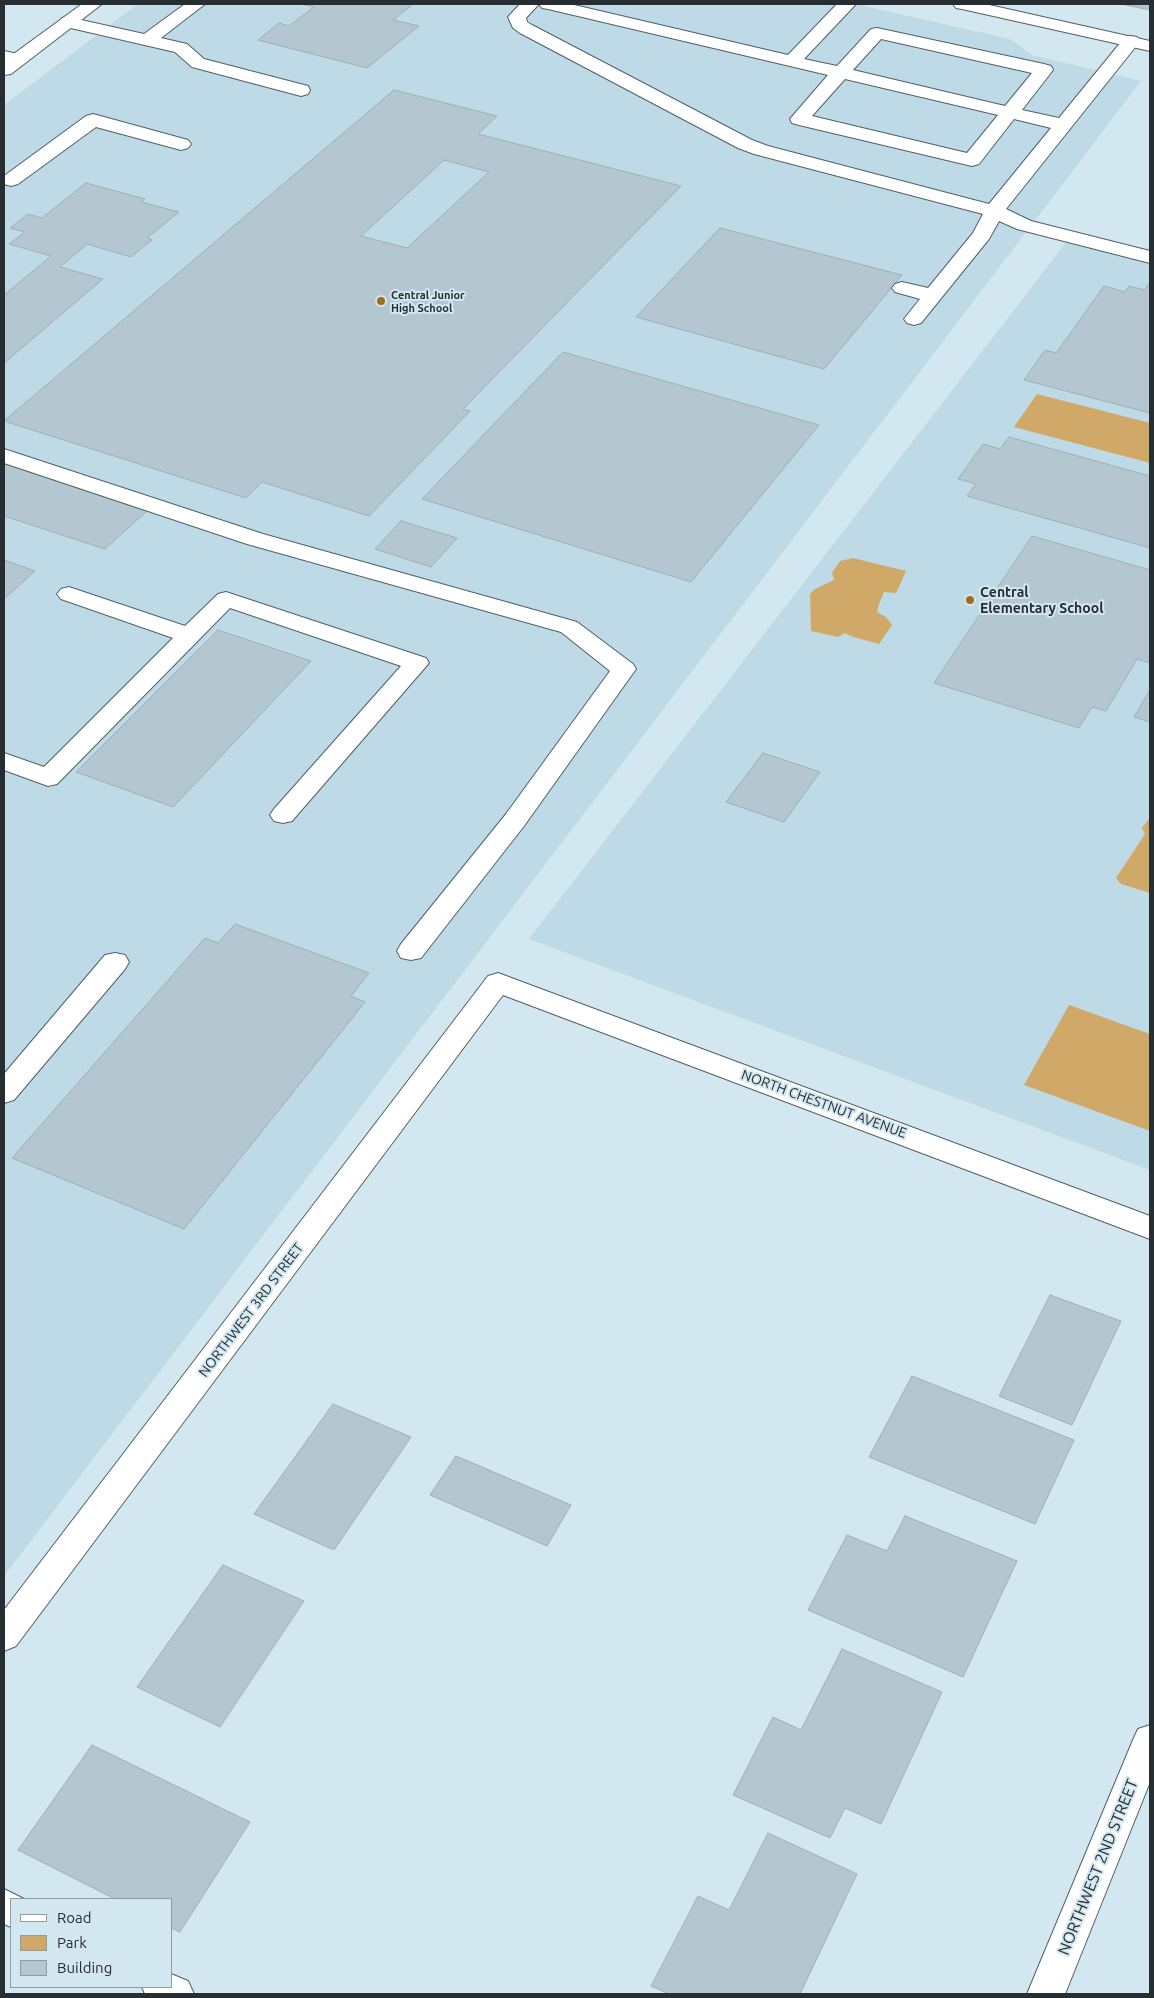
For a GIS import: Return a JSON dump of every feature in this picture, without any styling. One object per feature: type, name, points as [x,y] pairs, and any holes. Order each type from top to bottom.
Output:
[{"type":"street","points":[[8,62],[93,4]]},
{"type":"street","points":[[147,40],[196,4]]},
{"type":"street","points":[[530,4],[517,17],[519,24],[745,144],[994,211],[1024,225],[1150,257]]},
{"type":"street","points":[[548,4],[1063,125]]},
{"type":"street","points":[[792,61],[847,4]]},
{"type":"street","points":[[962,4],[1150,46]]},
{"type":"street","points":[[68,22],[181,48],[198,63],[301,90]]},
{"type":"street","points":[[877,33],[1044,70],[1010,113],[972,160],[798,119],[877,33]]},
{"type":"street","points":[[914,319],[982,235],[994,211],[1131,41]]},
{"type":"street","points":[[6,182],[93,120],[181,144]]},
{"type":"street","points":[[902,288],[933,296]]},
{"type":"street","points":[[4,456],[255,539],[569,627],[624,669],[515,820],[411,951]]},
{"type":"street","points":[[70,594],[189,636]]},
{"type":"street","points":[[4,761],[48,778],[226,599],[417,663],[283,815]]},
{"type":"street","points":[[4,1093],[115,962]]},
{"type":"street","name":"NORTH CHESTNUT AVENUE","points":[[498,983],[1150,1228]]},
{"type":"street","name":"NORTHWEST 3RD STREET","points":[[4,1636],[498,983]]},
{"type":"street","name":"NORTHWEST 2ND STREET","points":[[1046,1994],[1150,1740]]},
{"type":"street","points":[[162,1988],[175,1994]]},
{"type":"shaded area","points":[[138,4],[855,4],[1010,39],[1032,55],[1141,81],[4,1576],[4,105]]},
{"type":"shaded area","name":"Central Elementary School","points":[[1068,240],[1150,262],[1150,1170],[529,939]]},
{"type":"green space","points":[[1037,394],[1150,423],[1150,463],[1014,427]]},
{"type":"green space","points":[[853,558],[906,571],[896,593],[884,592],[879,604],[877,612],[886,617],[892,625],[879,644],[845,633],[838,637],[811,631],[810,594],[815,589],[834,580],[832,573],[840,561]]},
{"type":"green space","points":[[1150,818],[1150,893],[1121,884],[1116,878],[1145,834],[1142,828]]},
{"type":"green space","points":[[1069,1005],[1150,1034],[1150,1131],[1024,1085]]},
{"type":"building","points":[[302,4],[413,4],[393,20],[419,26],[367,68],[258,40],[279,23],[289,26],[314,7]]},
{"type":"building","points":[[1121,4],[1150,4],[1150,10]]},
{"type":"building","points":[[394,90],[497,116],[478,134],[681,186],[463,409],[470,411],[369,516],[262,482],[246,498],[4,421]],"holes":[[[444,160],[489,172],[407,248],[361,236]]]},
{"type":"building","points":[[86,183],[145,199],[141,202],[179,212],[147,238],[152,240],[131,257],[87,244],[60,267],[103,279],[4,363],[4,295],[51,256],[9,244],[25,232],[10,228],[28,214],[42,218]]},
{"type":"building","points":[[720,228],[902,275],[824,369],[636,317]]},
{"type":"building","points":[[1150,282],[1150,413],[1024,380],[1045,350],[1056,353],[1104,286],[1125,292],[1129,286],[1145,290]]},
{"type":"building","points":[[563,352],[819,425],[691,582],[422,499]]},
{"type":"building","points":[[1009,437],[1150,476],[1150,548],[967,496],[976,484],[958,479],[983,444],[1000,449]]},
{"type":"building","points":[[4,462],[149,509],[105,549],[4,516]]},
{"type":"building","points":[[401,521],[457,538],[431,567],[375,549]]},
{"type":"building","points":[[1032,536],[1150,570],[1150,663],[1137,659],[1106,711],[1092,707],[1079,728],[934,683]]},
{"type":"building","points":[[4,560],[35,571],[4,599]]},
{"type":"building","points":[[218,630],[311,661],[173,807],[76,772]]},
{"type":"building","points":[[1150,690],[1150,722],[1134,717]]},
{"type":"building","points":[[763,753],[820,772],[784,822],[726,802]]},
{"type":"building","points":[[235,924],[369,973],[351,996],[365,1002],[184,1229],[12,1158],[205,938],[218,943]]},
{"type":"building","points":[[1050,1295],[1121,1321],[1072,1425],[999,1396]]},
{"type":"building","points":[[912,1376],[1074,1440],[1035,1524],[869,1457]]},
{"type":"building","points":[[333,1404],[411,1437],[334,1550],[254,1514]]},
{"type":"building","points":[[456,1456],[571,1505],[547,1546],[430,1495]]},
{"type":"building","points":[[905,1516],[1017,1561],[963,1677],[808,1610],[847,1535],[887,1551]]},
{"type":"building","points":[[223,1565],[304,1601],[220,1727],[137,1687]]},
{"type":"building","points":[[842,1649],[942,1692],[881,1824],[845,1808],[830,1838],[733,1795],[773,1717],[801,1730]]},
{"type":"building","points":[[92,1745],[250,1822],[180,1932],[172,1928],[172,1898],[113,1898],[18,1850]]},
{"type":"building","points":[[768,1833],[857,1874],[800,1994],[669,1994],[651,1986],[698,1896],[729,1910]]},
{"type":"place","name":"Central Junior High School","points":[[381,301]]},
{"type":"place","name":"Central Elementary School","points":[[970,600]]}]
